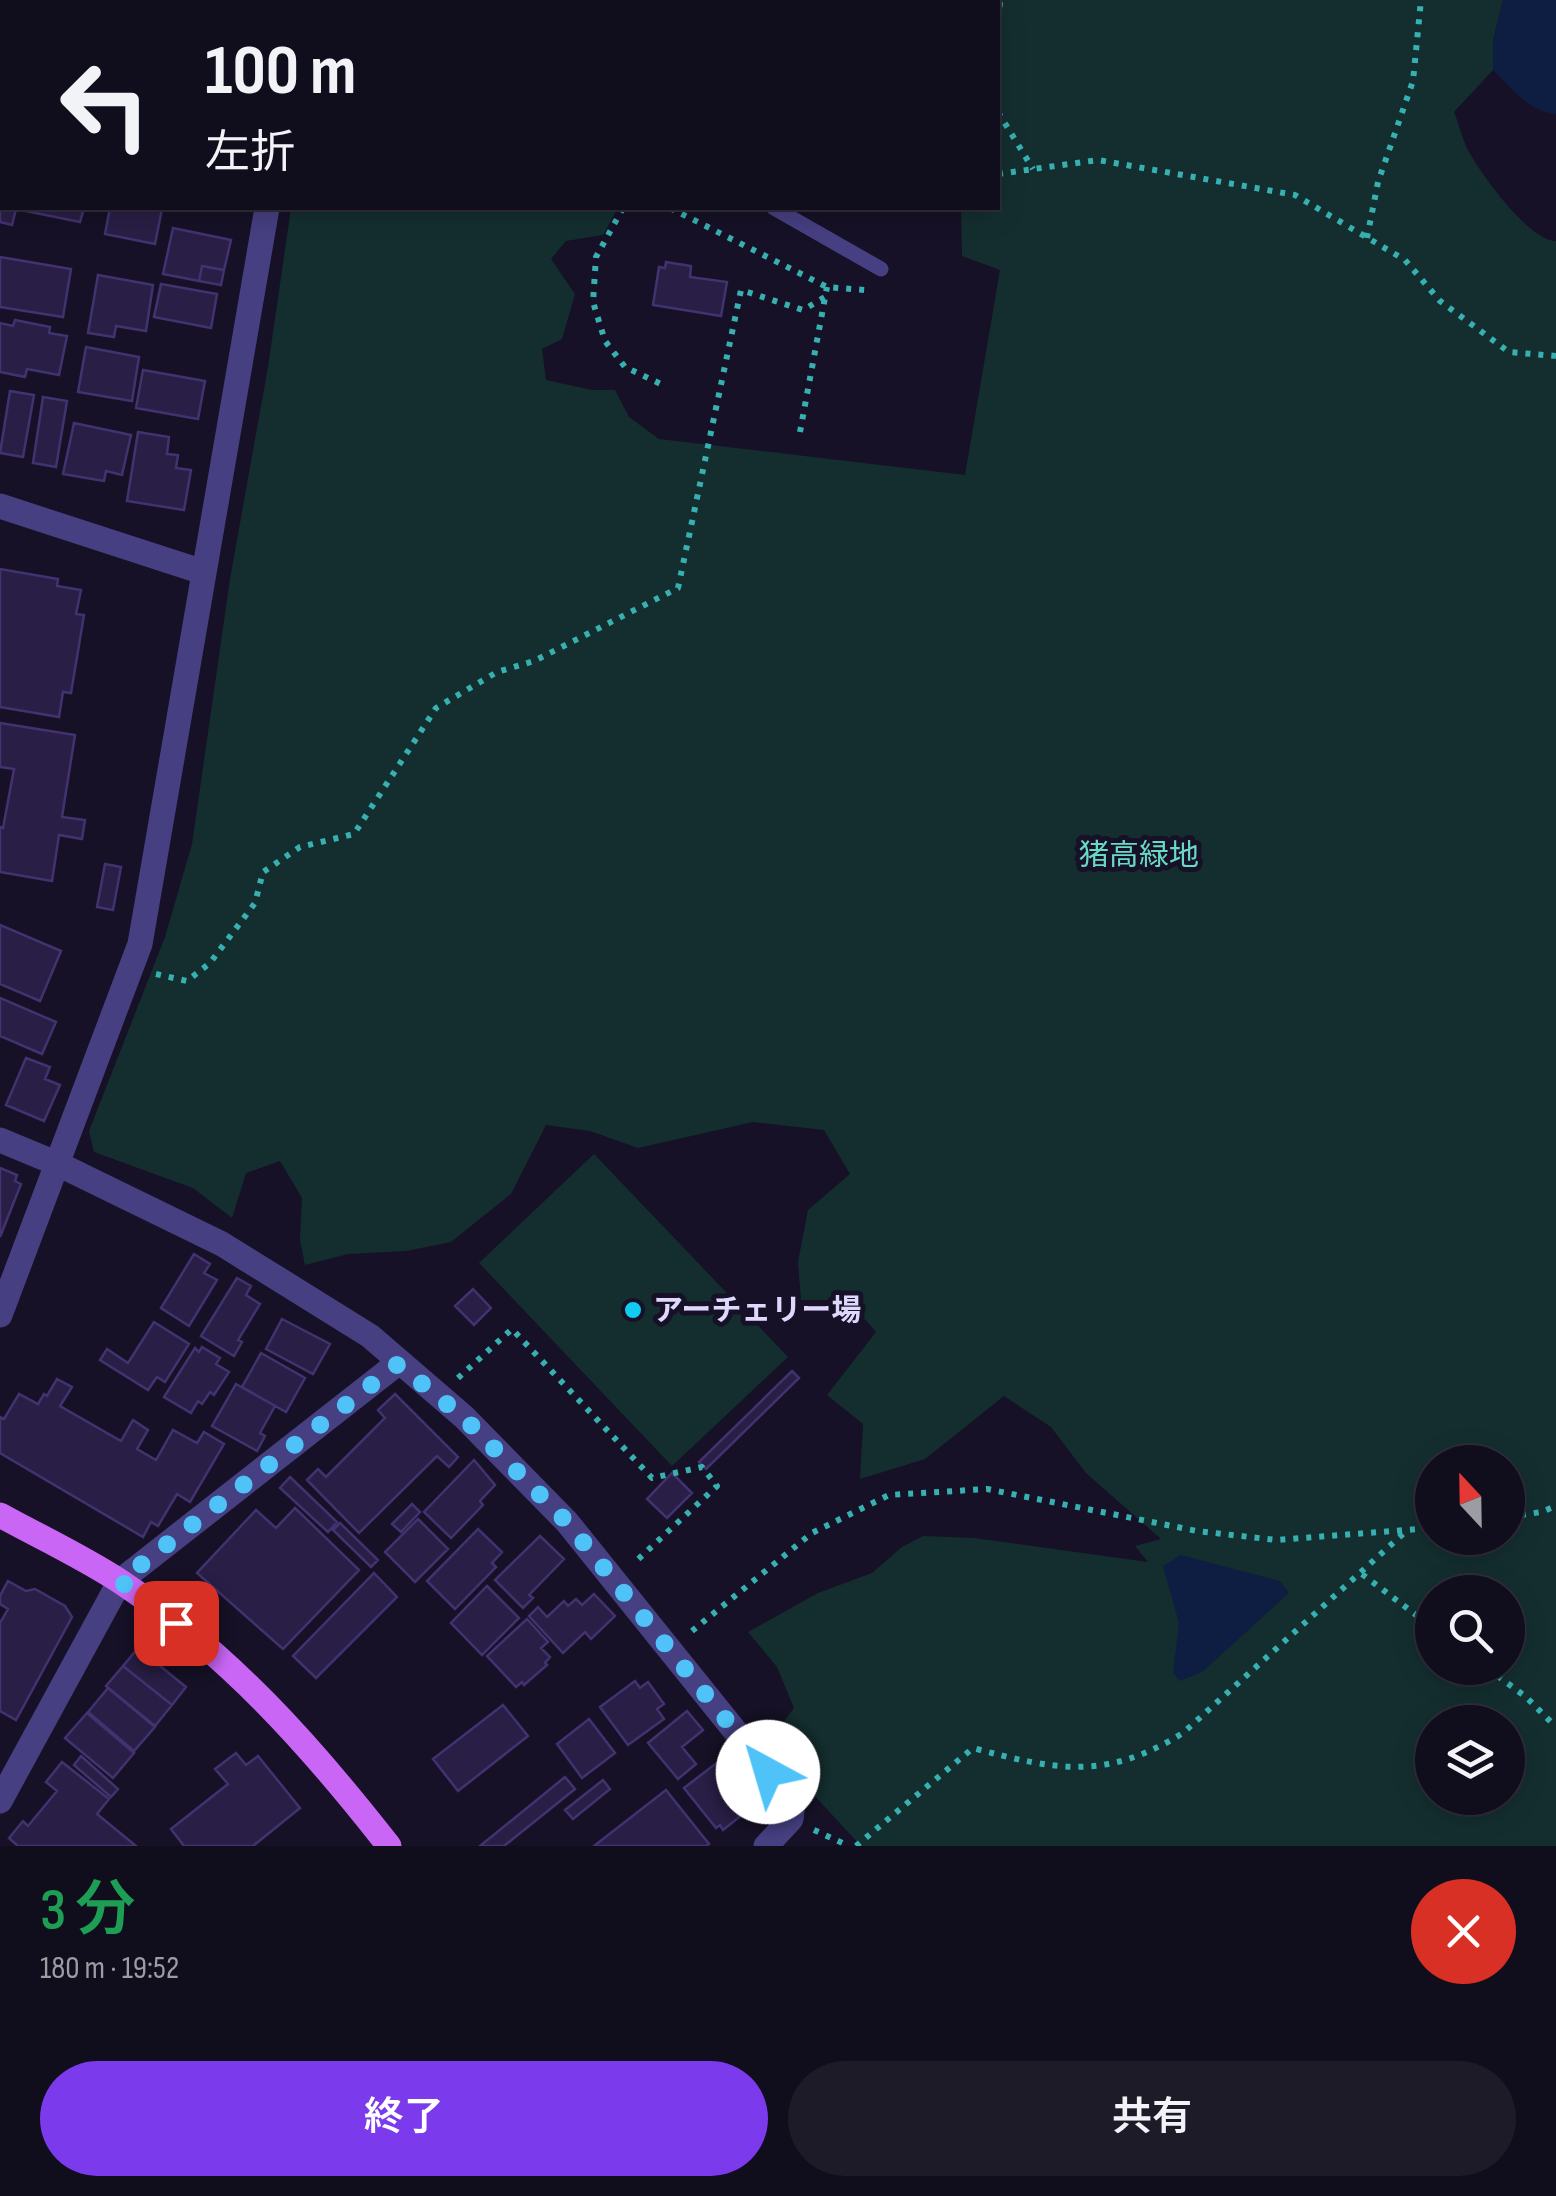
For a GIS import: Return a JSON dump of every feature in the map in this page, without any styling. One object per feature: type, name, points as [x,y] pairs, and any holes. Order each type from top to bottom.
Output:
[{"type":"main road","points":[[0,1515],[120,1581],[204,1644],[270,1703],[390,1846]]},
{"type":"street","points":[[0,1315],[140,944],[267,210]]},
{"type":"street","points":[[0,506],[203,572]]},
{"type":"street","points":[[0,1140],[222,1244],[370,1336],[464,1418],[567,1522],[793,1803],[791,1819],[766,1846]]},
{"type":"street","points":[[0,1801],[120,1581],[398,1364]]},
{"type":"lane","points":[[778,210],[881,269]]},
{"type":"path","points":[[1367,238],[1378,182],[1413,80],[1421,0]]},
{"type":"path","points":[[1000,115],[1033,169]]},
{"type":"path","points":[[1000,174],[1098,160],[1294,195],[1405,260],[1440,301],[1509,352],[1556,356]]},
{"type":"path","points":[[622,210],[596,257],[593,302],[605,341],[625,368],[663,385]]},
{"type":"path","points":[[674,210],[827,286],[871,290]]},
{"type":"path","points":[[800,432],[827,286]]},
{"type":"path","points":[[131,969],[187,980],[210,963],[254,903],[263,872],[300,847],[354,834],[436,708],[498,672],[534,661],[678,588],[741,290],[804,310],[825,297]]},
{"type":"path","points":[[438,1396],[512,1329],[652,1478],[702,1466],[717,1486],[615,1581]]},
{"type":"path","points":[[668,1651],[812,1533],[888,1495],[987,1490],[1197,1531],[1276,1540],[1415,1531]]},
{"type":"path","points":[[1525,1513],[1556,1506]]},
{"type":"path","points":[[856,1846],[972,1748],[1040,1766],[1082,1767],[1125,1761],[1184,1733],[1405,1532]]},
{"type":"path","points":[[1362,1574],[1415,1614]]},
{"type":"path","points":[[1511,1685],[1556,1727]]},
{"type":"green space","name":"猪高緑地","points":[[1000,0],[1503,0],[1493,41],[1493,70],[1454,112],[1468,150],[1494,189],[1533,230],[1556,241],[1556,1846],[861,1846],[811,1792],[779,1728],[794,1708],[777,1667],[748,1632],[818,1593],[872,1573],[902,1547],[923,1536],[974,1538],[1148,1562],[1135,1546],[1161,1539],[1086,1473],[1051,1427],[1004,1396],[925,1459],[860,1479],[863,1424],[827,1395],[876,1332],[848,1300],[801,1300],[798,1262],[808,1210],[850,1174],[824,1130],[753,1122],[638,1148],[590,1131],[546,1125],[511,1194],[451,1242],[406,1251],[348,1254],[305,1265],[300,1240],[302,1198],[280,1161],[246,1173],[232,1218],[193,1188],[94,1152],[89,1131],[165,937],[192,844],[230,579],[268,367],[291,210],[617,210],[603,235],[566,241],[551,259],[575,294],[562,339],[542,349],[546,380],[592,390],[615,390],[629,417],[659,439],[965,475],[1000,270],[962,256],[961,210],[1000,210]]},
{"type":"green space","name":"アーチェリー場","points":[[594,1154],[788,1357],[672,1466],[479,1263]]},
{"type":"water","points":[[1503,0],[1556,0],[1556,114],[1530,104],[1493,70],[1493,41]]},
{"type":"water","points":[[1181,1555],[1280,1581],[1289,1593],[1202,1672],[1180,1681],[1173,1673],[1179,1623],[1163,1566]]},
{"type":"building","points":[[0,210],[16,210],[12,225],[0,222]]},
{"type":"building","points":[[21,210],[83,210],[80,222]]},
{"type":"building","points":[[110,210],[162,210],[155,244],[105,234]]},
{"type":"building","points":[[173,228],[231,240],[224,270],[202,266],[199,281],[163,274]]},
{"type":"building","points":[[0,257],[71,269],[63,317],[0,307]]},
{"type":"building","points":[[666,262],[691,266],[690,277],[727,282],[721,316],[653,305],[659,267],[665,268]]},
{"type":"building","points":[[202,266],[224,270],[221,285],[199,281]]},
{"type":"building","points":[[98,275],[153,285],[146,331],[116,326],[114,337],[88,333]]},
{"type":"building","points":[[161,284],[217,294],[211,328],[154,317]]},
{"type":"building","points":[[15,320],[50,327],[49,333],[67,336],[59,375],[27,369],[25,377],[0,372],[0,323],[13,326]]},
{"type":"building","points":[[86,347],[139,357],[132,401],[78,392]]},
{"type":"building","points":[[143,370],[205,381],[198,419],[136,408]]},
{"type":"building","points":[[10,391],[34,395],[23,457],[0,453]]},
{"type":"building","points":[[43,397],[67,401],[56,467],[33,463]]},
{"type":"building","points":[[74,423],[131,435],[122,475],[106,471],[104,481],[63,474]]},
{"type":"building","points":[[138,432],[169,437],[167,454],[178,455],[176,468],[191,470],[184,510],[127,501]]},
{"type":"building","points":[[0,569],[58,579],[57,586],[81,590],[76,614],[84,615],[71,693],[63,692],[59,717],[0,707]]},
{"type":"building","points":[[0,723],[75,735],[62,817],[85,820],[82,839],[59,835],[52,881],[0,872],[0,827],[3,828],[14,769],[0,767]]},
{"type":"building","points":[[105,864],[121,867],[113,910],[97,907]]},
{"type":"building","points":[[0,925],[61,951],[40,1001],[0,984]]},
{"type":"building","points":[[0,998],[56,1022],[42,1054],[0,1036]]},
{"type":"building","points":[[26,1058],[50,1067],[45,1079],[60,1085],[44,1121],[6,1105]]},
{"type":"building","points":[[0,1168],[17,1175],[15,1181],[21,1184],[0,1237]]},
{"type":"building","points":[[194,1254],[210,1264],[204,1273],[217,1280],[189,1326],[161,1308]]},
{"type":"building","points":[[237,1278],[251,1286],[246,1295],[260,1304],[238,1340],[242,1342],[234,1356],[201,1336]]},
{"type":"building","points":[[473,1289],[491,1308],[474,1325],[455,1306]]},
{"type":"building","points":[[282,1319],[330,1344],[313,1374],[266,1349]]},
{"type":"building","points":[[154,1322],[189,1344],[165,1382],[157,1377],[148,1390],[100,1360],[107,1349],[128,1363]]},
{"type":"building","points":[[202,1347],[220,1358],[216,1364],[229,1372],[214,1395],[210,1392],[202,1404],[198,1401],[191,1413],[164,1397],[195,1348],[199,1352]]},
{"type":"building","points":[[261,1353],[305,1378],[286,1412],[242,1387]]},
{"type":"building","points":[[792,1371],[799,1378],[706,1469],[699,1462]]},
{"type":"building","points":[[57,1379],[72,1387],[60,1406],[121,1441],[133,1420],[148,1430],[137,1449],[156,1460],[173,1430],[197,1443],[204,1432],[224,1444],[190,1502],[177,1494],[158,1526],[151,1522],[143,1537],[0,1453],[0,1417],[4,1419],[19,1394],[38,1404]]},
{"type":"building","points":[[236,1384],[275,1406],[260,1433],[265,1436],[257,1451],[212,1426]]},
{"type":"building","points":[[395,1394],[458,1457],[449,1467],[437,1456],[359,1533],[307,1480],[318,1469],[326,1477],[385,1418],[378,1410]]},
{"type":"building","points":[[474,1460],[495,1485],[480,1501],[483,1505],[451,1538],[424,1512]]},
{"type":"building","points":[[672,1473],[692,1493],[667,1518],[647,1499]]},
{"type":"building","points":[[290,1477],[337,1522],[328,1532],[280,1488]]},
{"type":"building","points":[[412,1504],[420,1512],[401,1532],[392,1524]]},
{"type":"building","points":[[295,1508],[359,1570],[283,1649],[197,1573],[256,1510],[276,1528]]},
{"type":"building","points":[[418,1519],[448,1549],[415,1582],[385,1552]]},
{"type":"building","points":[[340,1523],[378,1560],[371,1567],[333,1530]]},
{"type":"building","points":[[478,1529],[502,1552],[492,1563],[496,1567],[455,1609],[427,1581]]},
{"type":"building","points":[[540,1536],[564,1559],[529,1595],[533,1598],[523,1608],[495,1580]]},
{"type":"building","points":[[374,1573],[397,1597],[316,1678],[293,1656]]},
{"type":"building","points":[[8,1581],[26,1591],[35,1589],[65,1606],[72,1617],[16,1720],[0,1711],[0,1623],[8,1609],[0,1604],[0,1596]]},
{"type":"building","points":[[487,1586],[519,1618],[482,1655],[451,1623]]},
{"type":"building","points":[[594,1594],[615,1616],[591,1639],[585,1632],[563,1653],[529,1616],[538,1607],[547,1617],[564,1601],[568,1606],[576,1599],[582,1605]]},
{"type":"building","points":[[527,1619],[548,1642],[541,1648],[550,1657],[547,1665],[516,1687],[487,1656]]},
{"type":"building","points":[[138,1648],[186,1687],[172,1705],[123,1666]]},
{"type":"building","points":[[123,1666],[172,1705],[155,1726],[106,1686]]},
{"type":"building","points":[[635,1681],[640,1688],[648,1682],[664,1704],[657,1709],[664,1719],[628,1745],[600,1707]]},
{"type":"building","points":[[108,1688],[155,1727],[134,1751],[88,1712]]},
{"type":"building","points":[[503,1705],[528,1736],[458,1791],[433,1759]]},
{"type":"building","points":[[687,1711],[703,1730],[682,1747],[696,1764],[678,1779],[648,1743]]},
{"type":"building","points":[[87,1713],[134,1753],[113,1778],[65,1738]]},
{"type":"building","points":[[589,1719],[615,1753],[582,1778],[557,1744]]},
{"type":"building","points":[[236,1753],[246,1765],[258,1756],[300,1808],[253,1846],[184,1846],[171,1829],[228,1784],[215,1769]]},
{"type":"building","points":[[727,1755],[761,1800],[723,1830],[720,1825],[716,1828],[684,1788]]},
{"type":"building","points":[[81,1756],[118,1789],[111,1797],[74,1765]]},
{"type":"building","points":[[62,1762],[109,1799],[97,1814],[136,1846],[18,1846],[9,1838],[23,1821],[28,1826],[57,1791],[46,1782]]},
{"type":"building","points":[[565,1777],[575,1789],[504,1846],[480,1846]]},
{"type":"building","points":[[603,1780],[610,1789],[573,1819],[565,1810]]},
{"type":"building","points":[[666,1790],[709,1844],[594,1846]]},
{"type":"place","name":"アーチェリー場","points":[[633,1310]]},
{"type":"route","points":[[176,1623],[120,1581],[398,1364],[464,1418],[567,1522],[768,1772]]}]
